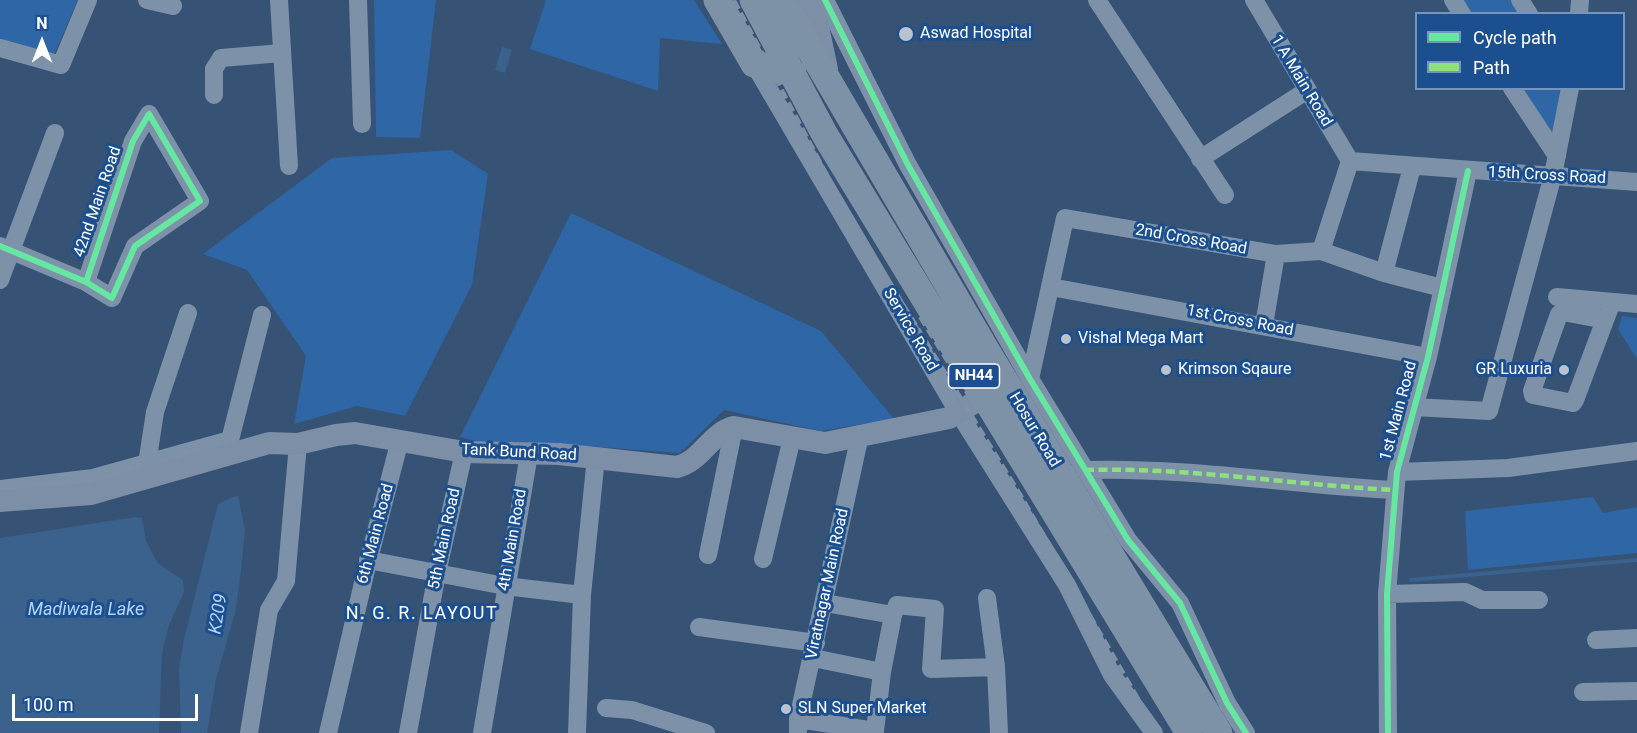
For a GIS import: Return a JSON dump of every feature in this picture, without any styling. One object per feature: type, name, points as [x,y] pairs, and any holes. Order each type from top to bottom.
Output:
[{"type":"highway","points":[[717,0],[749,55],[793,73]]},
{"type":"highway","name":"Hosur Road","points":[[753,0],[825,135],[986,396],[1184,725]]},
{"type":"highway","name":"Hosur Road","points":[[781,0],[831,89],[1074,474],[1219,733]]},
{"type":"main road","points":[[812,2],[831,89]]},
{"type":"main road","points":[[734,427],[825,443],[949,418],[986,396]]},
{"type":"main road","name":"Tank Bund Road","points":[[0,501],[91,494],[269,443],[298,444],[356,433],[464,452],[596,457],[677,467],[694,460],[723,429],[734,427]]},
{"type":"street","points":[[0,48],[61,65],[88,0]]},
{"type":"street","points":[[147,0],[174,6]]},
{"type":"street","points":[[279,0],[289,166]]},
{"type":"street","points":[[358,0],[362,124]]},
{"type":"street","points":[[1097,0],[1225,195]]},
{"type":"street","name":"1 A Main Road","points":[[1254,0],[1306,91],[1350,161]]},
{"type":"street","points":[[812,2],[1030,379],[1074,474],[1180,603],[1227,703],[1246,733]]},
{"type":"street","points":[[214,95],[214,69],[221,58],[282,53]]},
{"type":"street","name":"Service Road","points":[[749,55],[958,412],[1067,585],[1112,675],[1155,733]]},
{"type":"street","points":[[1513,90],[1557,156]]},
{"type":"street","points":[[1414,408],[1489,411],[1553,175],[1570,90]]},
{"type":"street","points":[[1200,159],[1306,91]]},
{"type":"street","name":"42nd Main Road","points":[[149,114],[200,201],[135,246],[112,298],[86,282],[133,141],[149,114]]},
{"type":"street","points":[[0,280],[5,248],[55,133]]},
{"type":"street","points":[[1321,251],[1350,161]]},
{"type":"street","name":"15th Cross Road","points":[[1350,161],[1637,182]]},
{"type":"street","points":[[1384,273],[1412,167]]},
{"type":"street","name":"1st Main Road","points":[[1388,733],[1387,594],[1396,481],[1428,357],[1468,171]]},
{"type":"street","name":"2nd Cross Road","points":[[1030,379],[1065,218],[1276,254],[1321,251],[1384,273],[1442,288]]},
{"type":"street","points":[[5,248],[86,282]]},
{"type":"street","points":[[1264,325],[1276,254]]},
{"type":"street","name":"1st Cross Road","points":[[1051,287],[1428,357]]},
{"type":"street","points":[[1557,297],[1637,304]]},
{"type":"street","points":[[1605,320],[1563,312],[1558,314],[1532,391],[1533,395],[1573,403],[1612,302]]},
{"type":"street","points":[[147,464],[155,412],[188,313]]},
{"type":"street","points":[[0,489],[93,478],[230,440],[262,315]]},
{"type":"street","points":[[708,555],[734,427]]},
{"type":"street","name":"Viratnagar Main Road","points":[[798,726],[860,435]]},
{"type":"street","points":[[763,559],[792,438]]},
{"type":"street","name":"6th Main Road","points":[[328,733],[368,560],[400,440]]},
{"type":"street","points":[[249,733],[269,610],[286,581],[298,444]]},
{"type":"street","points":[[1074,474],[1137,468],[1323,487],[1508,468],[1637,450]]},
{"type":"street","name":"5th Main Road","points":[[408,733],[438,573],[464,452]]},
{"type":"street","name":"4th Main Road","points":[[482,733],[529,454]]},
{"type":"street","points":[[578,733],[582,595],[596,457]]},
{"type":"street","points":[[368,560],[505,586],[582,595]]},
{"type":"street","points":[[1387,594],[1465,592],[1482,600],[1539,600]]},
{"type":"street","points":[[987,598],[996,667],[999,733]]},
{"type":"street","points":[[825,603],[892,615]]},
{"type":"street","points":[[798,726],[875,732],[882,672],[892,615],[897,605],[935,609],[931,669],[996,667]]},
{"type":"street","points":[[699,627],[814,650],[882,672]]},
{"type":"street","points":[[1596,640],[1637,638]]},
{"type":"street","points":[[1583,692],[1637,691]]},
{"type":"street","points":[[606,708],[632,710],[706,733]]},
{"type":"street","points":[[1155,733],[1184,725]]},
{"type":"shaded area","points":[[0,0],[78,0],[54,55],[0,40]]},
{"type":"shaded area","points":[[374,0],[436,0],[420,138],[376,137]]},
{"type":"shaded area","points":[[546,0],[694,0],[722,44],[660,38],[658,91],[530,49]]},
{"type":"shaded area","points":[[1459,0],[1513,0],[1521,12],[1467,12]]},
{"type":"shaded area","points":[[1520,90],[1560,90],[1554,138]]},
{"type":"shaded area","points":[[451,150],[488,174],[472,285],[405,416],[357,406],[294,424],[306,356],[247,270],[203,254],[332,158]]},
{"type":"shaded area","points":[[571,213],[821,331],[894,419],[820,431],[724,410],[680,453],[559,444],[496,446],[460,437]]},
{"type":"shaded area","points":[[1622,316],[1637,318],[1637,359],[1618,329]]},
{"type":"shaded area","points":[[1593,497],[1603,513],[1637,507],[1637,553],[1468,570],[1465,511]]},
{"type":"water","points":[[502,47],[512,50],[505,73],[495,70]]},
{"type":"water","name":"K209","points":[[238,495],[245,530],[241,571],[236,609],[216,679],[207,733],[181,733],[179,668],[184,639],[218,504]]},
{"type":"water","name":"Madiwala Lake","points":[[135,517],[142,518],[146,541],[158,563],[183,580],[184,592],[169,625],[162,653],[159,733],[0,733],[0,538]]},
{"type":"waterway","points":[[1411,580],[1637,560]]},
{"type":"railway","points":[[734,0],[850,218],[1020,494],[1158,733]]},
{"type":"railway","points":[[920,317],[980,414]]},
{"type":"marked path","points":[[1085,470],[1163,471],[1395,490]]},
{"type":"cycle path","points":[[825,0],[908,165],[1030,379],[1128,540],[1180,603],[1227,703],[1246,733]]},
{"type":"cycle path","points":[[0,246],[86,282],[112,298],[135,246],[200,201],[149,114],[133,141],[86,282]]},
{"type":"cycle path","points":[[1388,733],[1387,594],[1397,472],[1428,357],[1468,171]]},
{"type":"place","name":"Aswad Hospital","points":[[906,34]]},
{"type":"place","name":"Vishal Mega Mart","points":[[1066,339]]},
{"type":"place","name":"Krimson Sqaure","points":[[1166,370]]},
{"type":"place","name":"GR Luxuria","points":[[1564,370]]},
{"type":"place","name":"SLN Super Market","points":[[786,709]]},
{"type":"district","name":"N. G. R. LAYOUT","points":[[422,614]]}]
